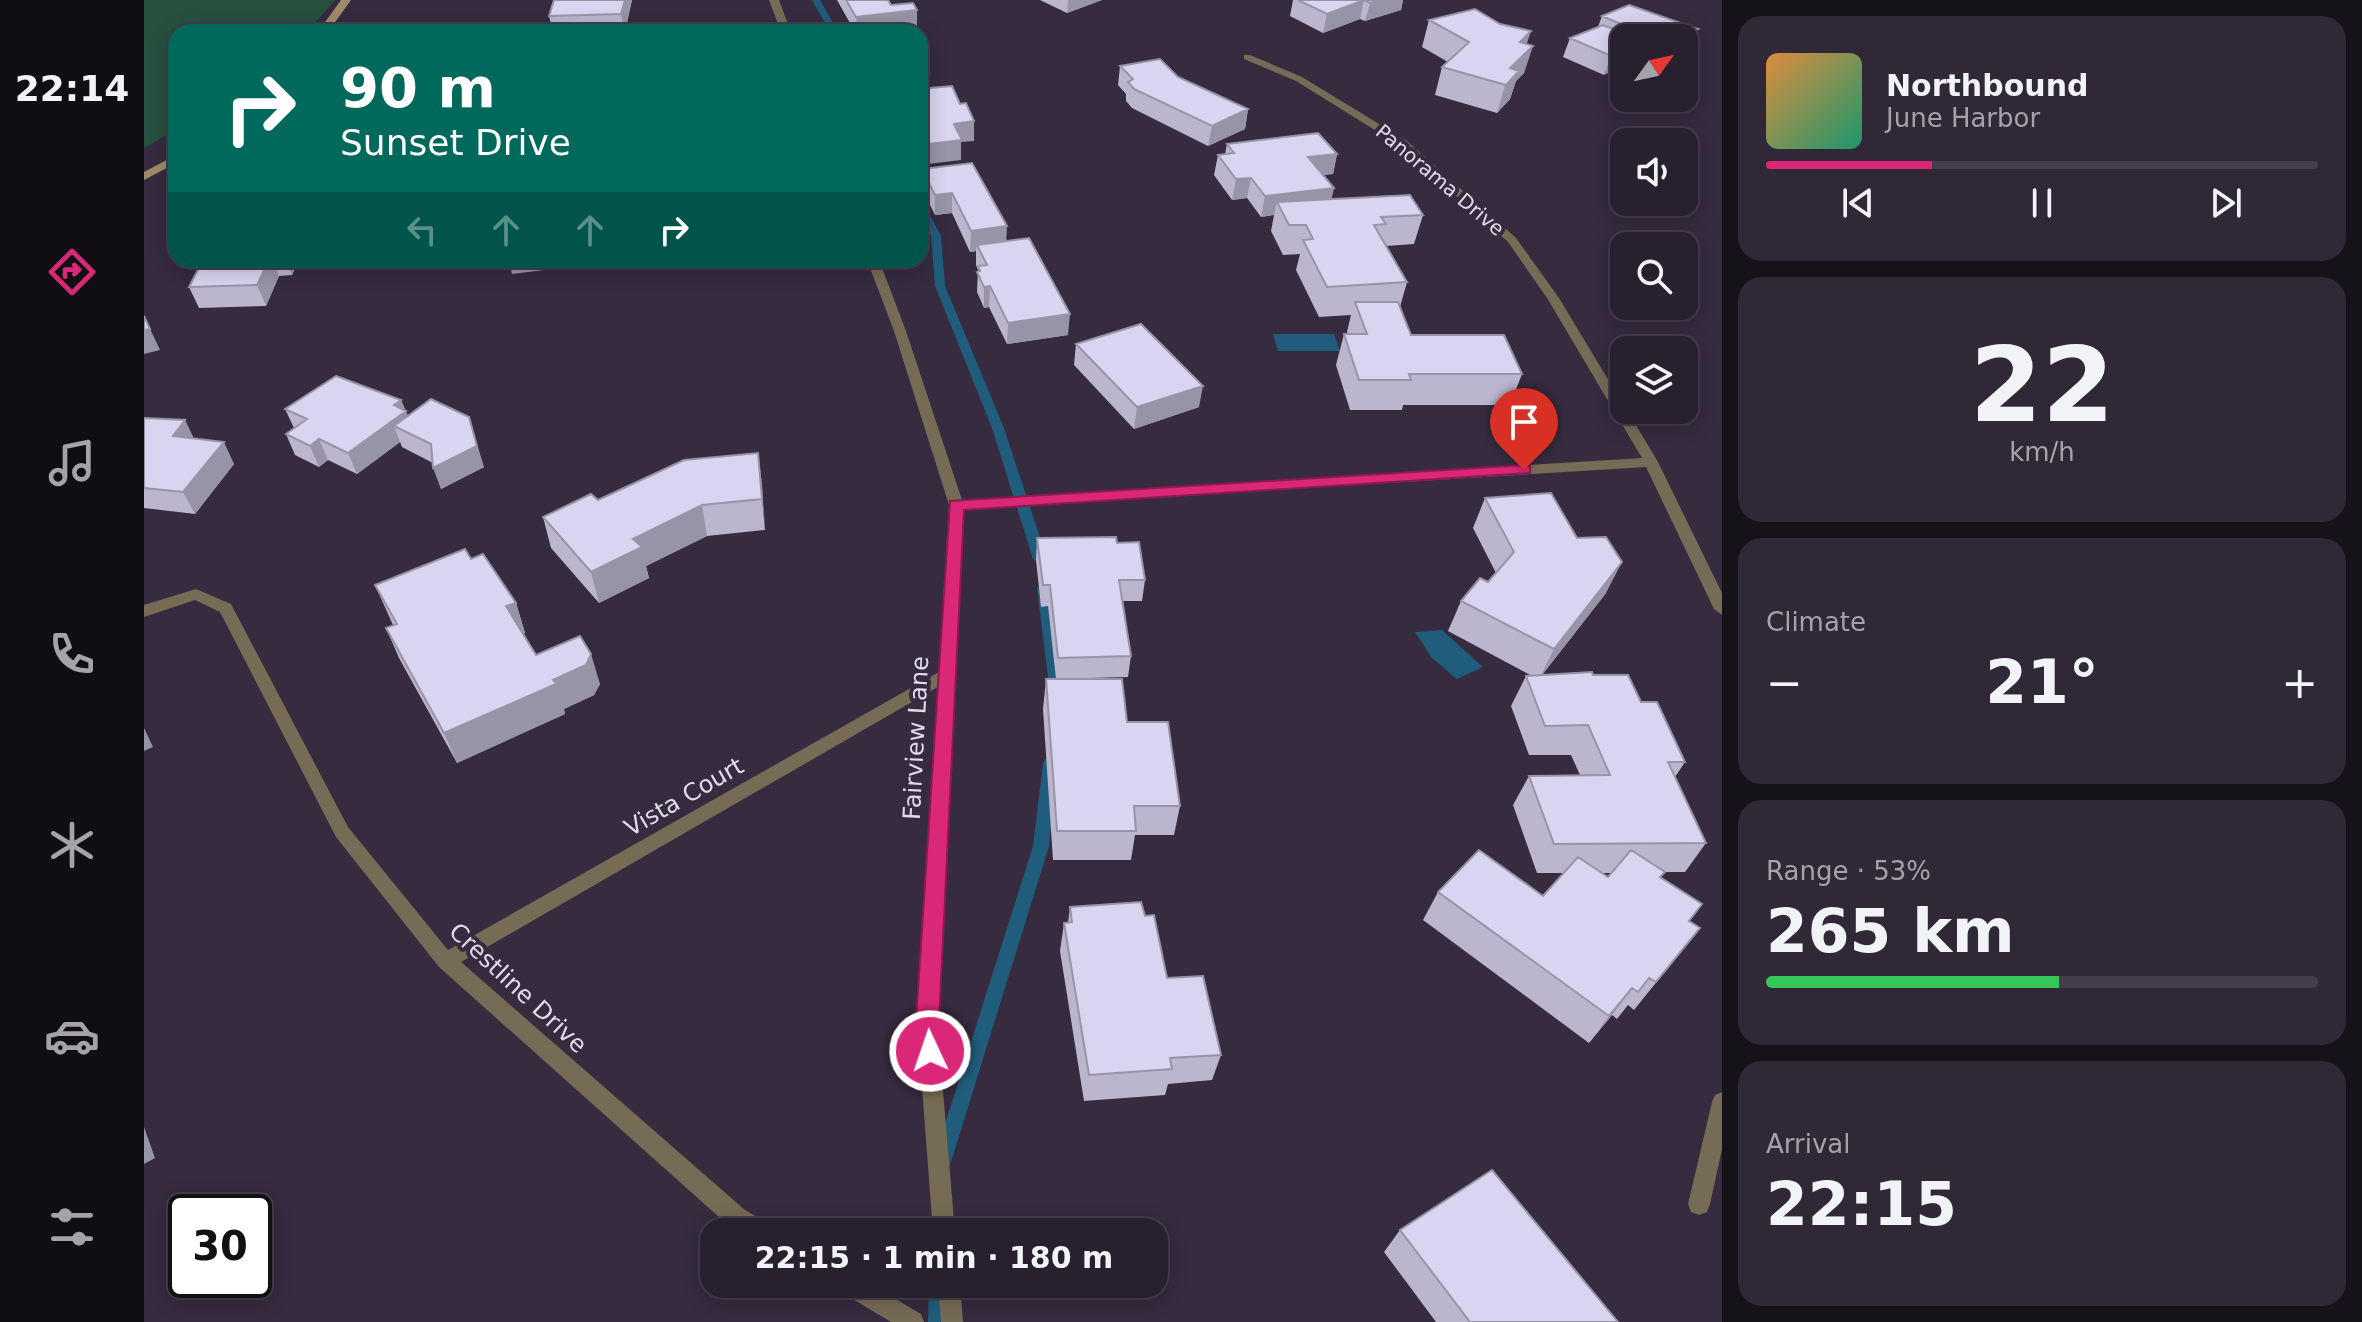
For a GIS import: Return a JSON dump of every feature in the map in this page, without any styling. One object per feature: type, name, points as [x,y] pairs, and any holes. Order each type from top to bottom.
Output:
[{"type":"main road","points":[[329,24],[346,0]]},
{"type":"main road","points":[[144,177],[168,163]]},
{"type":"street","points":[[774,0],[783,24]]},
{"type":"street","name":"Panorama Drive","points":[[1247,57],[1299,79],[1403,143],[1512,240],[1553,298],[1651,462],[1722,609]]},
{"type":"street","name":"Fairview Lane","points":[[876,268],[900,331],[956,505],[927,1021],[943,1218]]},
{"type":"street","points":[[956,505],[1651,462]]},
{"type":"street","name":"Crestline Drive","points":[[144,611],[196,594],[226,608],[342,832],[446,961],[737,1218]]},
{"type":"street","name":"Vista Court","points":[[446,961],[946,675]]},
{"type":"street","points":[[1699,1204],[1722,1102]]},
{"type":"street","points":[[873,1298],[913,1322]]},
{"type":"street","points":[[950,1298],[952,1322]]},
{"type":"green space","points":[[144,0],[335,0],[314,24],[168,24],[168,134],[144,148]]},
{"type":"water","points":[[1273,334],[1334,334],[1340,351],[1278,351]]},
{"type":"water","points":[[1442,630],[1483,667],[1457,679],[1432,658],[1415,632]]},
{"type":"building","points":[[554,0],[625,0],[621,14],[549,16]]},
{"type":"building","points":[[846,0],[888,0],[891,5],[913,3],[917,10],[856,17]]},
{"type":"building","points":[[1298,0],[1364,0],[1327,14]]},
{"type":"building","points":[[1629,5],[1684,24],[1621,24],[1602,16]]},
{"type":"building","points":[[1475,9],[1500,24],[1531,31],[1520,42],[1533,46],[1510,68],[1519,71],[1506,85],[1442,67],[1469,42],[1429,20]]},
{"type":"building","points":[[1603,25],[1610,28],[1610,56],[1570,38]]},
{"type":"building","points":[[1160,59],[1178,77],[1248,109],[1212,126],[1134,89],[1128,82],[1133,79],[1120,66]]},
{"type":"building","points":[[952,86],[960,104],[966,103],[974,121],[954,124],[962,140],[928,144],[928,88]]},
{"type":"building","points":[[1318,133],[1337,154],[1308,157],[1334,188],[1265,196],[1251,178],[1236,179],[1218,155],[1234,153],[1227,144]]},
{"type":"building","points":[[972,163],[1007,226],[971,231],[952,193],[935,195],[928,181],[928,168]]},
{"type":"building","points":[[1410,195],[1423,215],[1381,217],[1386,224],[1374,225],[1407,282],[1327,287],[1303,240],[1313,239],[1306,225],[1289,225],[1277,202]]},
{"type":"building","points":[[1029,238],[1070,314],[1008,323],[990,286],[984,287],[977,272],[980,271],[978,266],[987,265],[977,245]]},
{"type":"building","points":[[199,268],[265,268],[257,285],[189,287]]},
{"type":"building","points":[[1355,302],[1398,302],[1411,335],[1504,335],[1522,374],[1409,374],[1411,380],[1359,380],[1344,334],[1367,334]]},
{"type":"building","points":[[144,316],[150,329],[144,330]]},
{"type":"building","points":[[1141,324],[1203,386],[1137,407],[1076,344]]},
{"type":"building","points":[[336,376],[401,400],[394,405],[406,411],[348,453],[319,439],[310,446],[286,434],[307,419],[285,409]]},
{"type":"building","points":[[431,399],[469,417],[477,446],[433,468],[431,444],[394,426]]},
{"type":"building","points":[[144,418],[185,420],[173,436],[224,442],[183,492],[144,488]]},
{"type":"building","points":[[758,453],[762,499],[702,505],[633,539],[642,547],[591,572],[543,517],[591,494],[598,500],[684,460]]},
{"type":"building","points":[[1551,493],[1577,538],[1606,537],[1622,562],[1554,649],[1461,601],[1480,578],[1488,582],[1514,552],[1485,498]]},
{"type":"building","points":[[1116,537],[1117,543],[1139,542],[1145,580],[1119,580],[1131,656],[1058,658],[1050,585],[1043,585],[1037,538]]},
{"type":"building","points":[[465,549],[471,559],[483,554],[516,603],[506,606],[536,655],[580,636],[591,654],[586,665],[553,680],[556,684],[444,733],[386,628],[397,624],[375,585]]},
{"type":"building","points":[[1592,672],[1593,675],[1628,675],[1641,702],[1657,702],[1685,762],[1668,762],[1706,843],[1554,844],[1529,776],[1610,775],[1588,725],[1545,726],[1526,676]]},
{"type":"building","points":[[1046,679],[1122,679],[1127,722],[1168,722],[1180,806],[1134,806],[1136,831],[1057,831]]},
{"type":"building","points":[[1479,850],[1543,896],[1578,857],[1608,877],[1631,850],[1665,872],[1660,877],[1702,904],[1689,921],[1700,928],[1656,982],[1649,978],[1638,992],[1632,988],[1609,1016],[1438,892]]},
{"type":"building","points":[[1141,902],[1145,916],[1154,915],[1167,978],[1203,976],[1221,1055],[1170,1058],[1172,1069],[1089,1075],[1064,923],[1072,922],[1070,907]]},
{"type":"building","points":[[1492,1170],[1618,1322],[1470,1322],[1400,1230]]},
{"type":"waterway","points":[[816,0],[830,24]]},
{"type":"waterway","points":[[928,221],[936,236],[940,286],[998,428],[1040,559]]},
{"type":"waterway","points":[[1044,588],[1057,694]]},
{"type":"waterway","points":[[942,1162],[1041,846],[1050,763]]},
{"type":"waterway","points":[[938,1322],[939,1298]]},
{"type":"route","points":[[930,1051],[927,1021],[956,505],[1524,470]]}]
